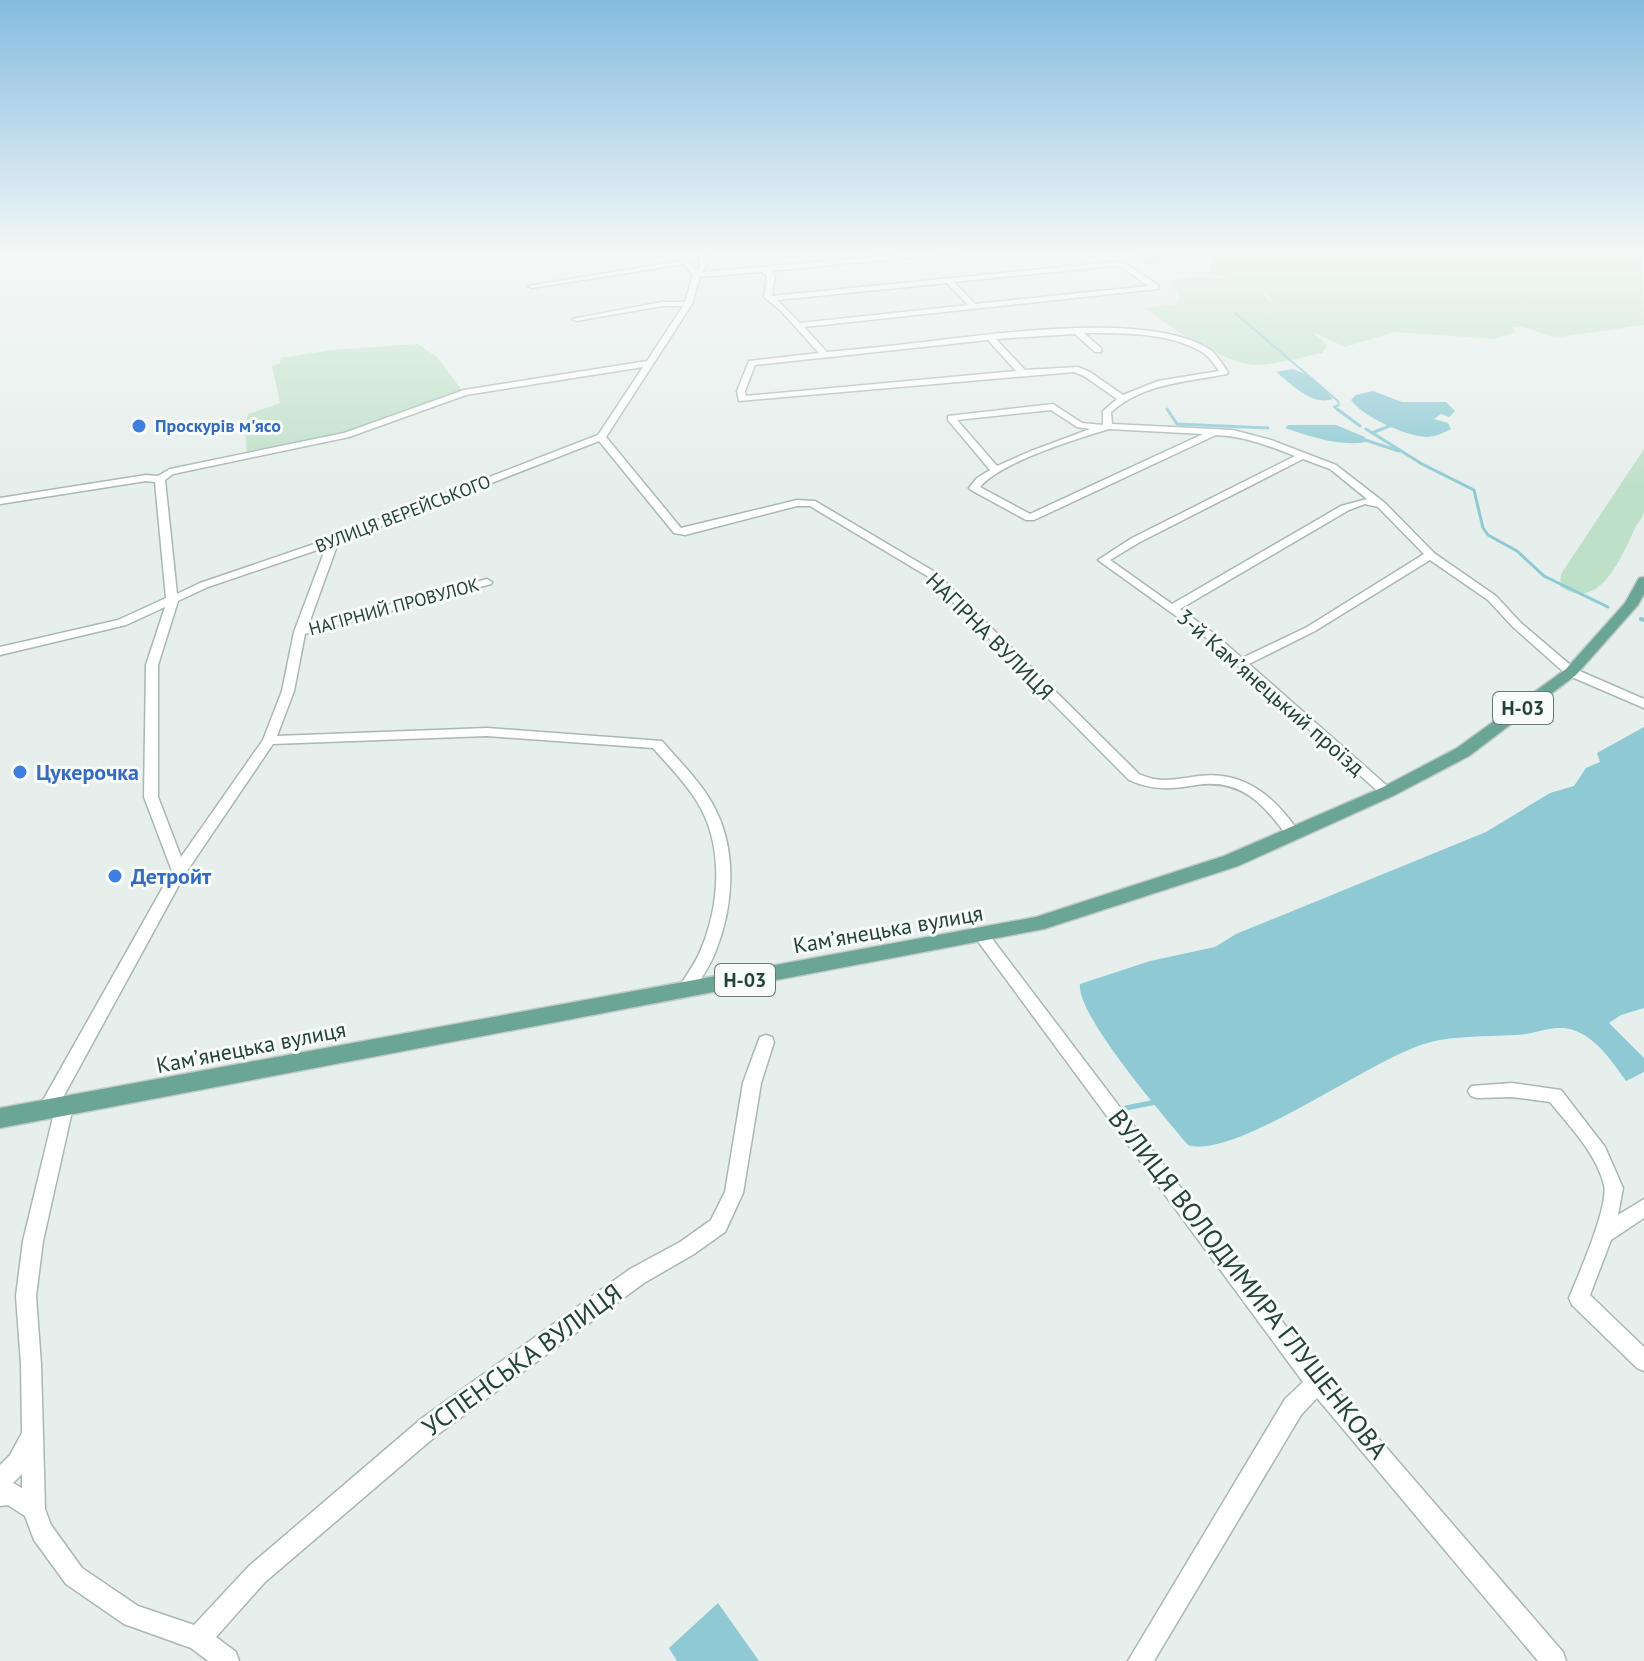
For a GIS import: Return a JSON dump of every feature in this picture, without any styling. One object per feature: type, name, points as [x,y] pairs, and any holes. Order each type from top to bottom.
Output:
[{"type":"main road","name":"Камʼянецька вулиця","points":[[0,1118],[982,936],[1037,924],[1231,861],[1387,792],[1463,752],[1571,672],[1631,605],[1644,581]]},
{"type":"street","points":[[601,437],[672,330]]},
{"type":"street","points":[[804,330],[825,355]]},
{"type":"street","points":[[1077,331],[1098,350]]},
{"type":"street","points":[[1108,426],[1107,411],[1120,397],[1146,387],[1225,370],[1205,351],[1179,339],[1144,333],[1077,331],[990,337],[752,363],[741,391],[742,399],[1022,372],[1082,371],[1120,397]]},
{"type":"street","points":[[990,337],[1022,372]]},
{"type":"street","points":[[0,501],[153,479],[170,472],[346,435],[464,393],[650,363]]},
{"type":"street","points":[[996,471],[951,418],[1053,407],[1087,430]]},
{"type":"street","points":[[1214,432],[1030,518],[974,488],[979,480],[996,471],[1087,430],[1108,426],[1214,432],[1260,439],[1333,467],[1381,505],[1430,555],[1480,588],[1571,672],[1644,704]]},
{"type":"street","name":"ВУЛИЦЯ ВЕРЕЙСЬКОГО","points":[[0,651],[122,623],[204,585],[333,541],[601,437]]},
{"type":"street","name":"НАГІРНА ВУЛИЦЯ","points":[[601,437],[678,531],[685,532],[797,503],[812,503],[931,574],[1134,777],[1146,785],[1171,787],[1214,779],[1247,787],[1267,800],[1293,834]]},
{"type":"street","name":"3-й Камʼянецький проїзд","points":[[1303,455],[1103,560],[1173,608],[1241,663],[1387,792]]},
{"type":"street","points":[[153,479],[172,602],[152,665],[151,797],[179,871]]},
{"type":"street","points":[[1173,608],[1345,508],[1364,501],[1381,505]]},
{"type":"street","points":[[227,1661],[198,1638],[132,1616],[74,1576],[42,1532],[34,1509],[26,1296],[56,1108],[179,871],[269,740],[288,691],[300,632],[333,541]]},
{"type":"street","points":[[1241,663],[1311,629],[1430,555]]},
{"type":"street","name":"НАГІРНИЙ ПРОВУЛОК","points":[[300,632],[487,582]]},
{"type":"street","points":[[269,740],[487,732],[657,744],[692,785],[712,815],[724,852],[720,907],[709,949],[685,991]]},
{"type":"street","name":"ВУЛИЦЯ ВОЛОДИМИРА ГЛУШЕНКОВА","points":[[982,936],[1318,1382],[1554,1661]]},
{"type":"street","name":"УСПЕНСЬКА ВУЛИЦЯ","points":[[198,1638],[267,1565],[429,1427],[637,1276],[687,1248],[718,1226],[734,1193],[752,1083],[766,1042]]},
{"type":"street","points":[[1477,1091],[1512,1090],[1555,1095],[1596,1147],[1614,1188],[1604,1234],[1579,1298],[1644,1361]]},
{"type":"street","points":[[1604,1234],[1644,1208]]},
{"type":"street","points":[[1140,1661],[1293,1407],[1318,1382]]},
{"type":"street","points":[[0,1480],[18,1463],[32,1433]]},
{"type":"street","points":[[0,1495],[10,1493],[34,1509]]},
{"type":"green space","points":[[1176,330],[1514,330],[1515,332],[1495,339],[1394,332],[1345,347],[1313,332],[1327,346],[1322,353],[1255,365],[1230,359]]},
{"type":"green space","points":[[1530,330],[1612,330],[1559,337]]},
{"type":"green space","points":[[418,344],[437,357],[464,393],[372,427],[247,457],[245,426],[248,414],[280,403],[272,366],[280,363],[281,358],[331,350]]},
{"type":"green space","points":[[1644,449],[1644,511],[1624,552],[1608,578],[1598,587],[1586,593],[1574,593],[1560,586],[1561,574]]},
{"type":"water","points":[[1293,369],[1312,377],[1333,399],[1310,397],[1276,372]]},
{"type":"water","points":[[1373,391],[1402,402],[1446,402],[1455,411],[1449,417],[1441,414],[1434,419],[1448,423],[1451,429],[1426,437],[1386,424],[1365,413],[1351,400],[1356,395]]},
{"type":"water","points":[[1288,425],[1336,425],[1365,437],[1366,442],[1325,440],[1285,428]]},
{"type":"water","points":[[1644,727],[1644,1008],[1621,1015],[1609,1023],[1644,1058],[1644,1072],[1626,1081],[1598,1045],[1579,1032],[1568,1029],[1446,1039],[1400,1054],[1237,1138],[1209,1146],[1188,1145],[1124,1066],[1092,1018],[1080,984],[1150,961],[1215,947],[1236,934],[1486,832],[1550,793],[1574,786],[1586,768],[1600,762],[1597,753]]},
{"type":"water","points":[[718,1603],[759,1661],[677,1661],[669,1648]]},
{"type":"waterway","points":[[1254,330],[1338,401],[1339,405],[1334,407],[1339,411]]},
{"type":"waterway","points":[[1167,409],[1177,424],[1268,428]]},
{"type":"waterway","points":[[1337,409],[1360,426]]},
{"type":"waterway","points":[[1372,433],[1394,424]]},
{"type":"waterway","points":[[1366,429],[1372,433]]},
{"type":"waterway","points":[[1372,433],[1422,464],[1474,490],[1483,528],[1488,535],[1517,551],[1544,576],[1608,607]]},
{"type":"waterway","points":[[1362,439],[1399,451]]},
{"type":"waterway","points":[[1126,1108],[1156,1102]]},
{"type":"place","name":"Проскурів м'ясо","points":[[139,426]]},
{"type":"place","name":"Цукерочка","points":[[20,772]]},
{"type":"place","name":"Детройт","points":[[115,876]]}]
